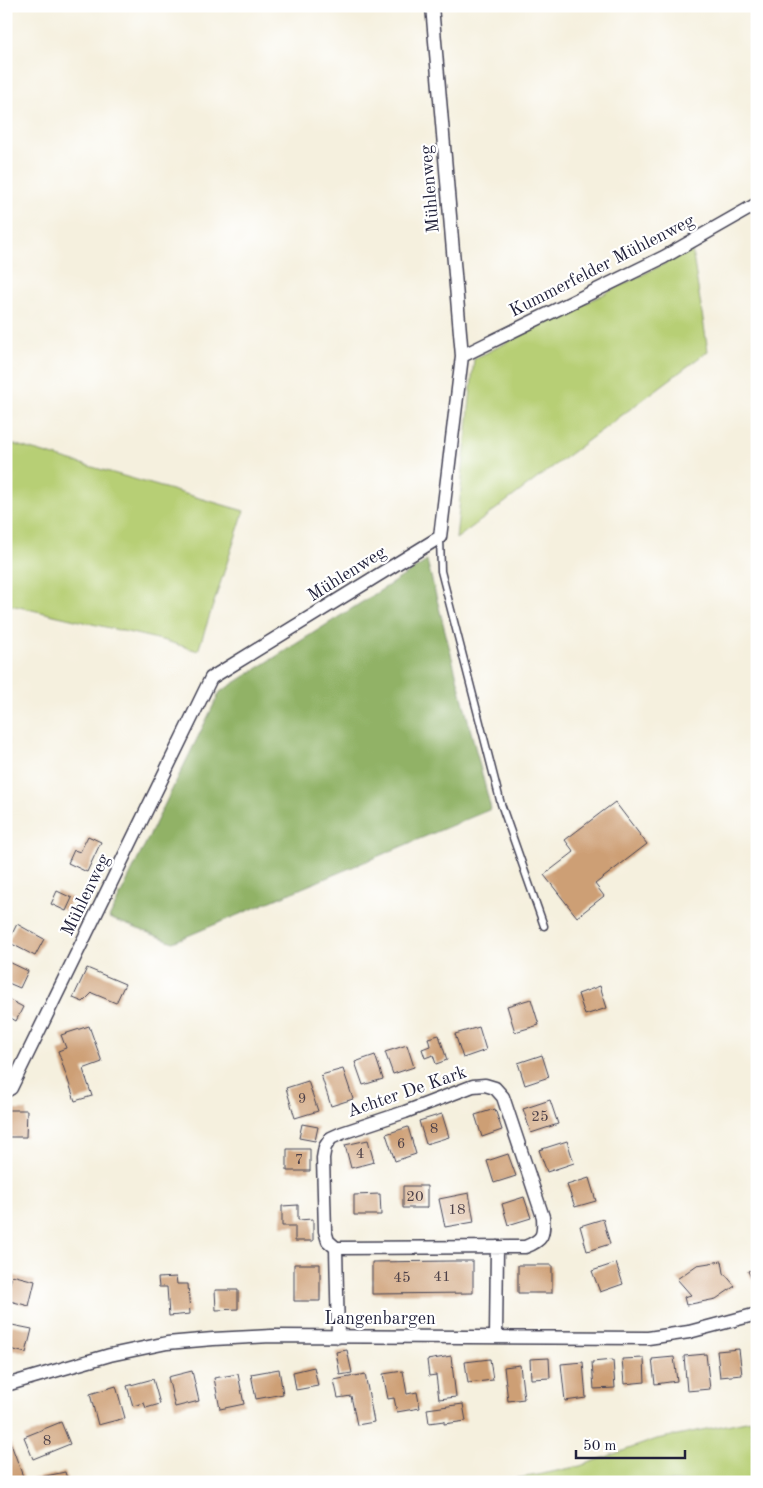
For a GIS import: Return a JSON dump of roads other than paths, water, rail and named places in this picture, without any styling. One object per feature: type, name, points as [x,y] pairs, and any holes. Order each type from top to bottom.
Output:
[{"type":"street","name":"Mühlenweg","points":[[6,1091],[11,1088],[211,678],[440,537],[462,356],[432,6]]},
{"type":"street","name":"Kummerfelder Mühlenweg","points":[[462,356],[664,257],[757,204]]},
{"type":"street","name":"Achter De Kark","points":[[485,1085],[495,1088],[503,1097],[543,1217],[544,1230],[538,1241],[525,1247],[497,1247],[336,1248],[328,1241],[325,1231],[323,1158],[325,1147],[331,1138],[342,1133],[405,1112],[473,1086],[485,1085]]},
{"type":"street","points":[[496,1337],[497,1247]]},
{"type":"street","name":"Achter De Kark","points":[[336,1248],[338,1337]]},
{"type":"street","name":"Langenbargen","points":[[6,1385],[110,1355],[167,1344],[214,1339],[271,1336],[648,1338],[690,1332],[757,1314]]},
{"type":"lane","points":[[440,537],[441,571],[500,804],[544,926]]}]
